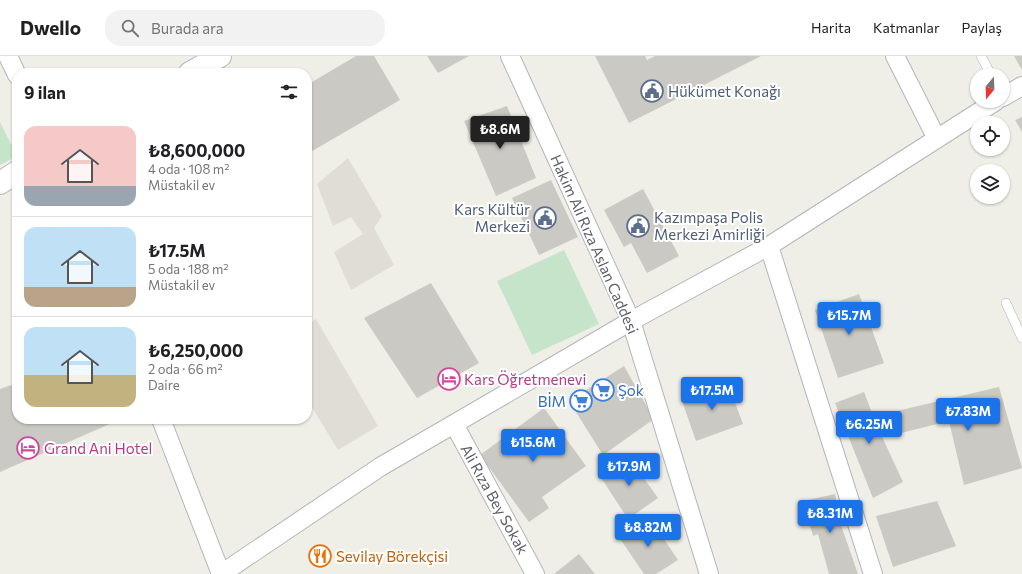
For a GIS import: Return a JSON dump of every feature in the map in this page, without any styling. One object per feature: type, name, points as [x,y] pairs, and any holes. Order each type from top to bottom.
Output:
[{"type":"main road","points":[[199,68],[220,56]]},
{"type":"main road","points":[[0,183],[12,175]]},
{"type":"street","points":[[8,56],[14,68]]},
{"type":"street","name":"Hakim Ali Rıza Aslan Caddesi","points":[[510,56],[631,321],[709,574]]},
{"type":"street","points":[[895,56],[937,139]]},
{"type":"street","points":[[1010,93],[1022,86]]},
{"type":"street","points":[[163,424],[221,574],[380,467],[631,321],[770,246],[985,108]]},
{"type":"street","points":[[770,246],[873,574]]},
{"type":"street","name":"Ali Rıza Bey Sokak","points":[[454,424],[535,574]]},
{"type":"lane","points":[[981,56],[987,68]]},
{"type":"lane","points":[[1006,303],[1022,338]]},
{"type":"shaded area","points":[[348,158],[382,216],[374,228],[394,265],[351,290],[334,252],[363,234],[351,217],[333,226],[317,184]]},
{"type":"shaded area","points":[[316,319],[378,426],[338,450],[312,407],[312,322]]},
{"type":"green space","points":[[0,122],[12,146],[12,159],[0,165]]},
{"type":"green space","points":[[564,250],[599,324],[532,355],[497,281]]},
{"type":"building","points":[[356,56],[374,56],[400,100],[312,151],[312,82]]},
{"type":"building","points":[[427,56],[469,56],[438,73]]},
{"type":"building","name":"Hükümet Konağı","points":[[595,56],[645,56],[647,60],[655,56],[761,56],[629,123]]},
{"type":"building","points":[[1014,56],[1022,56],[1022,70]]},
{"type":"building","points":[[507,106],[536,178],[496,196],[464,121]]},
{"type":"building","points":[[1022,117],[1022,132],[1015,120]]},
{"type":"building","name":"Kars Kültür Merkezi","points":[[551,180],[578,237],[539,255],[512,198]]},
{"type":"building","name":"Kazımpaşa Polis Merkezi Amirliği","points":[[643,189],[679,256],[647,273],[631,243],[624,247],[604,210]]},
{"type":"building","name":"Kars Öğretmenevi","points":[[431,283],[479,363],[417,398],[364,318]]},
{"type":"building","points":[[859,294],[884,363],[838,378],[815,310]]},
{"type":"building","points":[[624,366],[654,419],[603,455],[569,401]]},
{"type":"building","points":[[727,381],[743,424],[696,441],[681,398]]},
{"type":"building","name":"Grand Ani Hotel","points":[[12,385],[12,424],[110,424],[0,472],[0,389]]},
{"type":"building","points":[[999,387],[1022,468],[964,485],[949,421],[889,436],[884,414]]},
{"type":"building","points":[[864,392],[877,426],[903,482],[873,498],[835,403]]},
{"type":"building","points":[[544,408],[586,466],[542,497],[549,508],[529,522],[480,455]]},
{"type":"building","points":[[628,456],[658,498],[628,519],[600,476]]},
{"type":"building","points":[[835,494],[842,528],[858,574],[829,574],[818,534],[813,536],[803,501]]},
{"type":"building","points":[[937,501],[956,546],[893,567],[876,516]]},
{"type":"building","points":[[649,517],[678,560],[656,574],[644,574],[619,537]]},
{"type":"building","points":[[579,554],[595,574],[554,574]]},
{"type":"place","name":"Hükümet Konağı","points":[[652,91]]},
{"type":"place","name":"Kars Kültür Merkezi","points":[[545,218]]},
{"type":"place","name":"Kazımpaşa Polis Merkezi Amirliği","points":[[638,226]]},
{"type":"place","name":"Kars Öğretmenevi","points":[[449,379]]},
{"type":"place","name":"Şok","points":[[603,390]]},
{"type":"place","name":"BİM","points":[[581,401]]},
{"type":"place","name":"Grand Ani Hotel","points":[[28,448]]},
{"type":"place","name":"Sevilay Börekçisi","points":[[320,556]]}]
